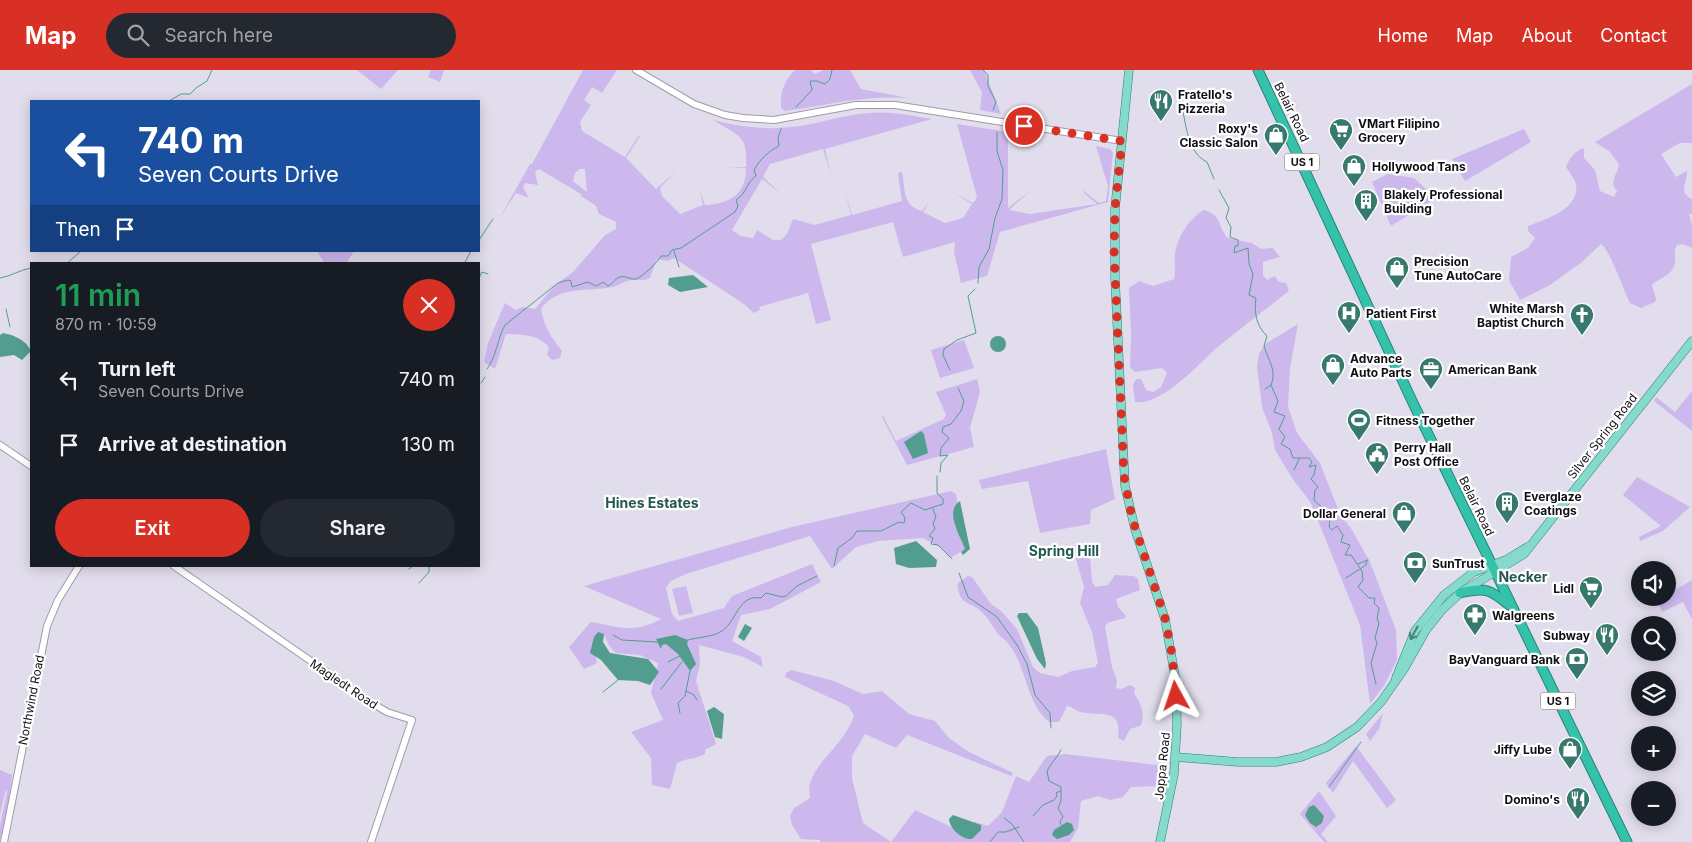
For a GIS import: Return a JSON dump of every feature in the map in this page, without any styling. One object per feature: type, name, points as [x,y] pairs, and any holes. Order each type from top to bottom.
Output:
[{"type":"highway","name":"Belair Road","points":[[1258,70],[1346,262],[1627,842]]},
{"type":"highway","points":[[1460,593],[1483,589],[1496,594],[1512,607]]},
{"type":"main road","name":"Joppa Road","points":[[1129,70],[1115,209],[1114,256],[1124,476],[1132,518],[1161,605],[1172,654],[1177,713],[1176,757],[1170,802],[1160,842]]},
{"type":"main road","name":"Silver Spring Road","points":[[1176,757],[1262,763],[1290,760],[1313,753],[1337,741],[1357,727],[1381,702],[1404,670],[1433,620],[1460,593],[1494,568],[1524,554],[1692,340]]},
{"type":"main road","name":"Silver Spring Road","points":[[1395,680],[1408,644],[1427,613],[1454,586],[1474,572],[1494,568]]},
{"type":"street","points":[[636,70],[694,104],[712,111],[743,118],[774,120],[856,105],[895,105],[1122,141]]},
{"type":"street","points":[[0,444],[30,465]]},
{"type":"street","name":"Northwind Road","points":[[4,842],[47,626],[58,600],[78,567]]},
{"type":"street","name":"Magledt Road","points":[[175,567],[367,700],[387,712],[412,720],[370,842]]},
{"type":"shaded area","points":[[357,70],[398,70],[381,89]]},
{"type":"shaded area","points":[[431,70],[444,70],[440,82],[428,77]]},
{"type":"shaded area","points":[[583,70],[617,70],[602,93],[592,87],[584,100],[591,105],[580,122],[582,131],[625,157],[639,135],[626,158],[656,189],[676,171],[660,188],[662,196],[680,214],[703,205],[700,191],[705,205],[722,203],[734,196],[743,185],[746,168],[726,167],[746,167],[743,142],[735,133],[713,120],[743,126],[772,128],[802,126],[851,115],[871,113],[894,113],[932,119],[825,149],[831,175],[823,149],[770,164],[763,177],[780,193],[762,179],[732,230],[741,236],[753,238],[757,230],[773,240],[781,240],[787,234],[793,219],[815,225],[851,215],[844,188],[852,215],[902,201],[898,173],[902,172],[907,201],[911,205],[922,211],[930,201],[923,212],[945,223],[963,218],[972,204],[954,193],[973,203],[977,197],[957,124],[1008,132],[1008,208],[1030,191],[1009,210],[1030,214],[1097,204],[1084,193],[1084,187],[1085,192],[1099,203],[1106,201],[1108,186],[1096,146],[1110,149],[1113,153],[1108,202],[1000,232],[987,276],[961,283],[954,252],[955,242],[903,257],[893,222],[811,244],[831,320],[816,324],[808,293],[759,307],[760,310],[754,313],[744,304],[674,258],[668,261],[657,259],[650,278],[629,281],[613,287],[564,293],[548,301],[541,309],[542,315],[548,332],[562,351],[560,358],[552,360],[547,355],[549,347],[534,337],[506,334],[495,369],[484,362],[488,343],[505,303],[515,310],[523,307],[535,309],[556,284],[573,272],[605,235],[616,229],[616,222],[599,214],[596,206],[581,196],[581,194],[539,169],[535,172],[538,185],[525,183],[523,187],[529,198],[516,193],[498,221],[530,164],[532,164]],"holes":[[[580,169],[585,169],[587,192],[573,181],[575,173]]]},
{"type":"shaded area","points":[[795,70],[811,70],[814,74],[824,70],[850,70],[861,89],[908,98],[861,99],[785,111],[781,108],[782,92],[785,83]]},
{"type":"shaded area","points":[[970,70],[984,70],[1001,114],[980,110],[982,92]]},
{"type":"shaded area","points":[[1692,84],[1692,143],[1680,143],[1661,154],[1676,177],[1687,171],[1684,190],[1692,199],[1692,214],[1689,214],[1692,226],[1692,248],[1683,244],[1677,245],[1674,267],[1666,276],[1652,285],[1656,299],[1655,302],[1641,308],[1630,303],[1613,262],[1601,244],[1582,262],[1550,285],[1520,300],[1509,280],[1511,257],[1528,248],[1535,238],[1528,231],[1528,226],[1561,212],[1573,200],[1576,193],[1576,184],[1566,167],[1573,155],[1584,148],[1584,158],[1595,170],[1600,191],[1614,197],[1617,191],[1614,188],[1613,181],[1619,164],[1609,151],[1595,142]]},
{"type":"shaded area","points":[[1524,129],[1531,142],[1465,181],[1452,159]]},
{"type":"shaded area","points":[[1388,174],[1414,178],[1436,198],[1391,226],[1372,182]]},
{"type":"shaded area","points":[[1204,210],[1217,218],[1228,238],[1252,243],[1261,249],[1273,248],[1280,257],[1263,262],[1263,275],[1267,280],[1275,276],[1279,282],[1286,283],[1289,291],[1219,346],[1169,390],[1146,401],[1135,402],[1133,385],[1136,379],[1141,379],[1146,390],[1153,392],[1161,387],[1167,373],[1162,368],[1135,372],[1130,367],[1129,288],[1139,281],[1153,286],[1174,279],[1175,255],[1178,242],[1189,223]]},
{"type":"shaded area","points":[[318,252],[353,252],[347,262],[324,262]]},
{"type":"shaded area","points":[[693,275],[708,287],[680,292],[668,285],[669,278]]},
{"type":"shaded area","points":[[1298,324],[1290,368],[1288,407],[1297,433],[1320,463],[1340,514],[1352,530],[1370,562],[1396,630],[1397,660],[1384,686],[1370,704],[1360,625],[1311,503],[1292,478],[1275,450],[1272,433],[1262,407],[1257,367],[1259,354],[1265,344]]},
{"type":"shaded area","points":[[3,333],[19,339],[29,347],[30,352],[22,360],[14,355],[0,357],[0,335]]},
{"type":"shaded area","points":[[995,336],[1001,336],[1006,341],[1004,350],[995,352],[990,347],[990,341]]},
{"type":"shaded area","points":[[964,340],[974,368],[940,378],[931,350]]},
{"type":"shaded area","points":[[977,379],[980,392],[970,428],[974,447],[907,465],[882,417],[896,441],[944,419],[946,415],[936,392]]},
{"type":"shaded area","points":[[1692,391],[1692,431],[1654,401],[1656,397],[1675,412]]},
{"type":"shaded area","points":[[921,431],[924,434],[928,453],[913,459],[904,442]]},
{"type":"shaded area","points":[[1106,449],[1115,499],[1091,510],[1090,524],[1040,533],[1028,481],[982,489],[979,480]]},
{"type":"shaded area","points":[[1637,477],[1690,507],[1663,531],[1640,541],[1639,537],[1661,526],[1623,495]]},
{"type":"shaded area","points":[[951,491],[956,494],[967,548],[950,558],[942,548],[923,538],[878,541],[856,547],[832,569],[810,536],[686,574],[671,581],[666,588],[672,614],[678,621],[724,608],[732,596],[812,564],[821,582],[770,609],[741,615],[732,641],[761,657],[763,667],[744,657],[699,645],[700,664],[696,681],[716,744],[705,750],[705,754],[702,756],[677,763],[670,789],[652,785],[651,758],[631,732],[663,720],[651,693],[658,663],[640,655],[616,653],[610,647],[604,635],[598,633],[594,648],[597,663],[584,669],[569,647],[591,622],[635,628],[652,624],[661,619],[584,586],[792,527]]},
{"type":"shaded area","points":[[960,501],[970,549],[963,555],[961,552],[965,549],[953,517],[955,505]]},
{"type":"shaded area","points":[[916,541],[937,560],[936,567],[909,568],[896,564],[894,548]]},
{"type":"shaded area","points":[[1080,544],[1090,558],[1092,581],[1095,587],[1108,585],[1115,575],[1134,576],[1138,579],[1140,590],[1116,599],[1118,607],[1126,616],[1125,618],[1107,623],[1105,627],[1112,667],[1117,680],[1116,688],[1121,689],[1130,685],[1135,688],[1134,693],[1143,714],[1140,726],[1130,729],[1124,741],[1118,738],[1117,722],[1114,717],[1109,715],[1081,712],[1067,706],[1059,722],[1049,722],[1041,714],[1030,694],[1014,651],[998,634],[983,613],[963,600],[958,590],[958,583],[968,576],[972,577],[991,604],[1001,611],[1017,629],[1033,667],[1040,673],[1058,677],[1072,671],[1095,667],[1098,663],[1092,632],[1080,603],[1084,587],[1074,546]]},
{"type":"shaded area","points":[[1692,580],[1692,619],[1683,602],[1676,605],[1676,589]]},
{"type":"shaded area","points":[[686,586],[693,613],[679,616],[672,589]]},
{"type":"shaded area","points":[[1659,606],[1675,606],[1662,612]]},
{"type":"shaded area","points":[[1019,613],[1027,613],[1038,628],[1046,663],[1045,669],[1037,659],[1017,616]]},
{"type":"shaded area","points":[[745,624],[752,628],[744,641],[738,637]]},
{"type":"shaded area","points":[[598,632],[604,634],[603,642],[610,653],[648,659],[659,672],[650,685],[638,681],[618,680],[601,660],[590,653],[594,637]]},
{"type":"shaded area","points":[[675,635],[688,640],[687,644],[696,664],[690,671],[678,654],[666,644],[662,645],[661,649],[656,639]]},
{"type":"shaded area","points":[[791,670],[834,681],[863,694],[882,691],[909,714],[935,721],[949,738],[969,752],[1013,773],[1011,776],[907,735],[896,748],[865,734],[852,756],[852,778],[863,823],[891,842],[820,842],[820,840],[801,839],[792,825],[790,816],[794,808],[810,798],[809,785],[814,774],[845,734],[854,715],[848,706],[785,677],[786,673]]},
{"type":"shaded area","points":[[714,707],[724,714],[722,739],[715,737],[707,711]]},
{"type":"shaded area","points":[[1383,713],[1379,729],[1370,741],[1366,734]]},
{"type":"shaded area","points":[[1356,746],[1396,800],[1387,808],[1353,761],[1333,793],[1326,783]]},
{"type":"shaded area","points":[[1065,754],[1165,766],[1163,786],[1131,787],[1123,797],[1110,800],[1098,796],[1081,801],[1078,828],[1070,842],[891,842],[915,810],[960,831],[966,824],[975,822],[988,826],[1002,812],[1016,776],[1029,782],[1047,756]]},
{"type":"shaded area","points":[[0,770],[12,775],[7,815],[0,840],[0,825],[7,792],[6,789],[0,814]]},
{"type":"shaded area","points":[[1319,791],[1336,816],[1321,834],[1328,842],[1324,842],[1300,814]]},
{"type":"shaded area","points":[[1314,805],[1324,816],[1322,823],[1316,827],[1310,823],[1305,815],[1309,807]]},
{"type":"shaded area","points":[[953,815],[981,825],[981,830],[972,839],[964,838],[954,830],[950,823],[949,819]]},
{"type":"shaded area","points":[[1067,822],[1072,824],[1074,830],[1069,835],[1057,839],[1052,835],[1054,830]]},
{"type":"waterway","points":[[171,100],[181,94],[190,94],[207,81],[212,70]]},
{"type":"waterway","points":[[796,107],[812,90],[810,81],[825,84],[830,79],[832,70]]},
{"type":"waterway","points":[[983,70],[988,75],[988,86],[996,102],[993,110]]},
{"type":"waterway","points":[[1183,112],[1190,141],[1196,153],[1207,162],[1214,179]]},
{"type":"waterway","points":[[487,369],[493,359],[505,325],[558,283],[568,280],[571,281],[572,287],[588,282],[596,286],[603,282],[608,286],[620,277],[636,279],[650,269],[661,256],[668,256],[672,250],[681,248],[735,212],[738,206],[736,200],[756,176],[754,170],[756,166],[765,156],[779,146],[778,138],[781,129]]},
{"type":"waterway","points":[[978,283],[979,267],[989,249],[995,218],[1002,199],[1003,170],[997,151],[997,132]]},
{"type":"waterway","points":[[1219,190],[1229,208],[1226,218],[1231,227],[1230,237],[1238,240],[1238,246],[1235,246],[1234,253],[1248,248],[1249,264],[1253,274],[1249,295],[1256,298],[1257,318],[1260,328],[1267,336],[1264,346],[1273,375],[1271,385],[1278,401],[1274,412],[1285,416],[1279,429],[1285,437],[1281,444],[1290,449],[1293,458],[1309,458],[1312,462],[1309,467],[1316,465],[1311,479],[1318,487],[1315,490],[1314,500],[1329,512],[1329,527],[1332,530],[1337,526],[1343,535],[1341,542],[1350,545],[1345,555],[1351,555],[1362,571],[1363,580],[1358,587],[1369,598],[1375,598],[1374,603],[1379,608],[1377,619],[1379,623],[1375,638],[1377,643],[1371,663],[1376,684]]},
{"type":"waterway","points":[[480,238],[493,219]]},
{"type":"waterway","points":[[674,251],[679,267]]},
{"type":"waterway","points":[[68,262],[80,252]]},
{"type":"waterway","points":[[465,262],[470,252]]},
{"type":"waterway","points":[[0,278],[30,268]]},
{"type":"waterway","points":[[480,276],[482,272],[488,274]]},
{"type":"waterway","points":[[950,370],[943,355],[944,349],[957,340],[976,333],[968,296],[975,289]]},
{"type":"waterway","points":[[6,309],[10,327]]},
{"type":"waterway","points":[[481,383],[485,377]]},
{"type":"waterway","points":[[1265,389],[1271,385]]},
{"type":"waterway","points":[[940,472],[941,463],[948,455],[940,456],[941,448],[949,438],[942,432],[943,427],[951,424],[961,411],[964,401],[958,388]]},
{"type":"waterway","points":[[1294,470],[1299,459]]},
{"type":"waterway","points":[[834,566],[838,548],[852,538],[857,531],[881,531],[899,522],[904,523],[905,518],[901,512],[911,503],[925,510],[943,504],[943,499],[937,493],[937,476]]},
{"type":"waterway","points":[[933,509],[936,517],[933,523],[935,529],[929,536],[933,538],[931,544],[938,545],[952,559]]},
{"type":"waterway","points":[[1346,578],[1366,565],[1367,560]]},
{"type":"waterway","points":[[1358,564],[1368,560]]},
{"type":"waterway","points":[[419,583],[429,572],[429,567]]},
{"type":"waterway","points":[[959,573],[968,597],[997,617],[1017,645],[1027,664],[1035,695],[1050,713],[1051,728]]},
{"type":"waterway","points":[[688,640],[710,636],[722,631],[747,600],[761,598],[766,593],[782,597],[786,596],[797,586],[817,576]]},
{"type":"waterway","points":[[613,635],[622,640],[657,642]]},
{"type":"waterway","points":[[668,662],[680,656]]},
{"type":"waterway","points":[[661,689],[682,662]]},
{"type":"waterway","points":[[680,713],[678,703],[685,696],[690,671]]},
{"type":"waterway","points":[[603,692],[618,680]]},
{"type":"waterway","points":[[686,691],[694,695],[697,700]]},
{"type":"waterway","points":[[1329,787],[1361,742]]},
{"type":"waterway","points":[[1061,750],[1047,771],[1049,781],[1061,787],[1061,801],[1058,808],[1063,817],[1060,821],[1061,825]]},
{"type":"waterway","points":[[1033,816],[1043,805],[1054,800],[1057,796],[1056,793],[1060,791]]},
{"type":"waterway","points":[[1004,818],[1012,824],[1024,842]]},
{"type":"waterway","points":[[990,842],[998,832],[1006,832],[1019,827]]},
{"type":"place","name":"Fratello's Pizzeria","points":[[1161,122]]},
{"type":"place","name":"VMart Filipino Grocery","points":[[1341,151]]},
{"type":"place","name":"Roxy's Classic Salon","points":[[1276,156]]},
{"type":"place","name":"Hollywood Tans","points":[[1354,187]]},
{"type":"place","name":"Blakely Professional Building","points":[[1366,222]]},
{"type":"place","name":"Precision Tune AutoCare","points":[[1397,289]]},
{"type":"place","name":"Patient First","points":[[1349,334]]},
{"type":"place","name":"White Marsh Baptist Church","points":[[1582,336]]},
{"type":"place","name":"Advance Auto Parts","points":[[1333,386]]},
{"type":"place","name":"American Bank","points":[[1431,390]]},
{"type":"place","name":"Fitness Together","points":[[1359,441]]},
{"type":"place","name":"Perry Hall Post Office","points":[[1377,475]]},
{"type":"place","name":"Everglaze Coatings","points":[[1507,524]]},
{"type":"place","name":"Dollar General","points":[[1404,534]]},
{"type":"place","name":"SunTrust","points":[[1415,584]]},
{"type":"place","name":"Lidl","points":[[1591,609]]},
{"type":"place","name":"Walgreens","points":[[1475,636]]},
{"type":"place","name":"Subway","points":[[1607,656]]},
{"type":"place","name":"BayVanguard Bank","points":[[1577,680]]},
{"type":"place","name":"Jiffy Lube","points":[[1570,770]]},
{"type":"place","name":"Domino's","points":[[1578,820]]},
{"type":"district","name":"Hines Estates","points":[[652,502]]},
{"type":"district","name":"Spring Hill","points":[[1064,550]]},
{"type":"district","name":"Necker","points":[[1523,576]]},
{"type":"route","points":[[1024,126],[1122,141],[1115,209],[1114,250],[1124,476],[1137,536],[1165,618],[1176,682],[1176,696]]}]
